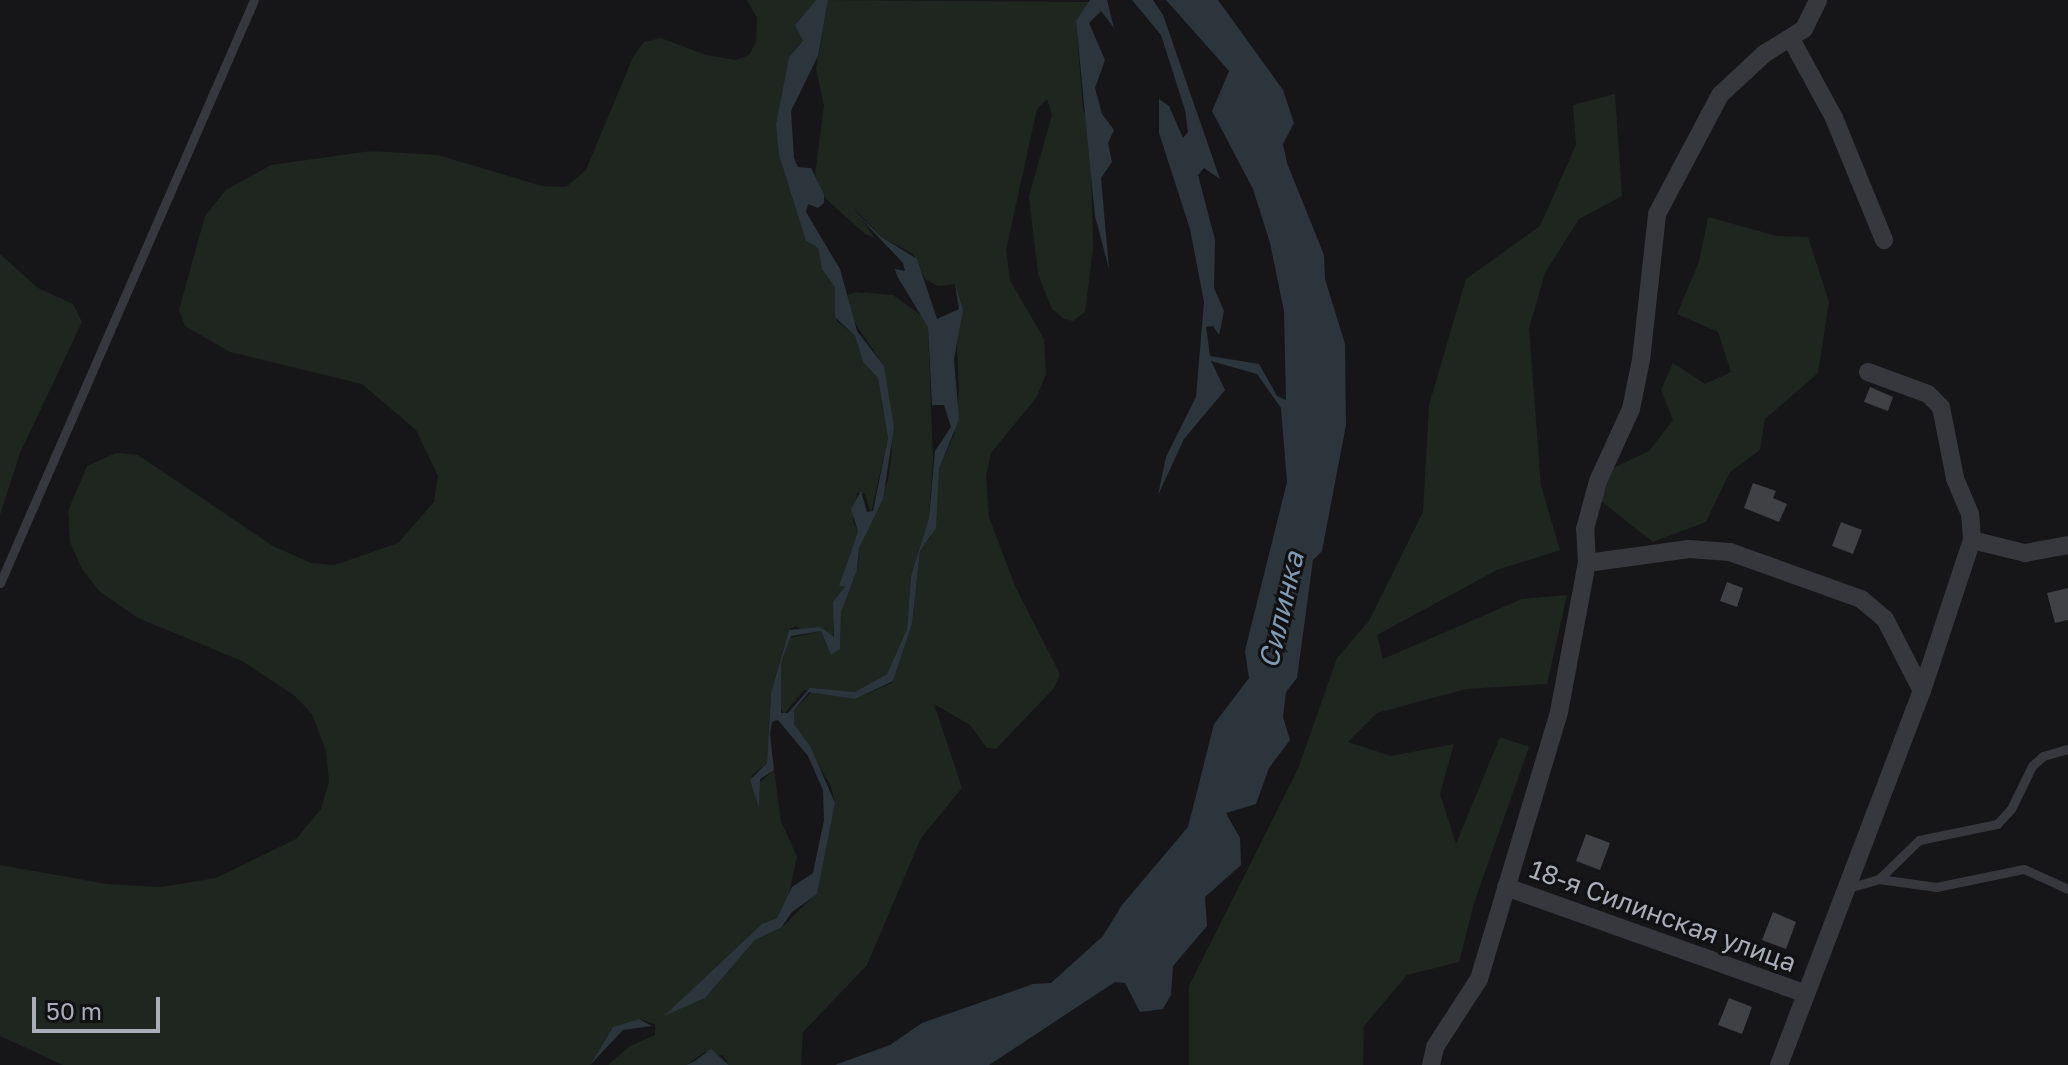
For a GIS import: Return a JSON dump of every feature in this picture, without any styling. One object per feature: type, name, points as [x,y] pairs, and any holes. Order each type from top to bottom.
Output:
[{"type":"street","points":[[1431,1065],[1435,1047],[1479,979],[1559,712],[1587,563],[1585,529],[1591,505],[1631,409],[1641,360],[1657,214],[1720,95],[1764,54],[1804,29],[1818,0]]},
{"type":"street","points":[[1791,39],[1834,118],[1884,240]]},
{"type":"street","points":[[1779,1065],[1803,993],[1922,691],[1972,540],[1941,407],[1928,394],[1868,372]]},
{"type":"street","points":[[1972,540],[2025,553],[2068,545]]},
{"type":"street","points":[[1587,563],[1689,549],[1730,552],[1861,599],[1885,619],[1922,691]]},
{"type":"street","name":"18-я Силинская улица","points":[[1506,887],[1803,993]]},
{"type":"lane","points":[[0,583],[254,0]]},
{"type":"lane","points":[[1879,879],[1919,840],[1997,824],[2011,809],[2032,766],[2043,756],[2068,749]]},
{"type":"lane","points":[[1846,888],[1879,879],[1936,887],[2024,869],[2068,889]]},
{"type":"shaded area","points":[[747,0],[816,0],[795,25],[803,41],[789,57],[778,115],[779,155],[807,242],[818,248],[835,287],[837,321],[855,336],[863,362],[878,378],[888,438],[871,513],[865,494],[857,493],[853,522],[858,531],[839,586],[846,587],[835,600],[833,637],[825,630],[805,632],[795,626],[789,630],[771,693],[767,763],[751,776],[760,782],[774,770],[781,821],[797,857],[787,902],[777,918],[762,924],[670,1013],[705,998],[755,940],[780,929],[817,893],[835,803],[831,786],[794,724],[794,710],[813,691],[855,699],[892,683],[912,624],[920,551],[931,536],[939,469],[954,435],[959,390],[956,324],[962,313],[955,284],[938,286],[925,279],[913,254],[880,236],[853,208],[875,238],[865,234],[825,198],[815,175],[824,105],[816,69],[828,0],[1090,2],[1076,21],[1083,109],[1090,129],[1093,249],[1085,312],[1073,321],[1064,319],[1052,309],[1038,274],[1029,196],[1052,115],[1047,99],[1037,109],[1006,250],[1010,280],[1044,339],[1046,374],[1036,398],[991,453],[986,476],[989,517],[1015,586],[1060,674],[1054,688],[996,749],[987,748],[970,725],[934,704],[962,788],[921,838],[867,965],[803,1032],[801,1065],[729,1065],[724,1056],[705,1052],[686,1065],[608,1065],[630,1046],[655,1035],[655,1024],[639,1019],[612,1028],[590,1065],[63,1065],[0,1036],[0,865],[107,884],[161,887],[216,878],[296,839],[321,809],[329,782],[326,751],[312,714],[295,696],[242,661],[138,618],[99,591],[82,569],[70,542],[68,511],[87,466],[116,453],[138,455],[273,546],[311,563],[335,565],[398,543],[434,502],[438,476],[416,430],[362,384],[230,352],[185,326],[179,310],[205,216],[226,190],[271,165],[371,151],[438,155],[542,186],[566,187],[586,170],[633,57],[644,42],[661,38],[706,55],[736,60],[749,55],[756,42],[757,18]]},
{"type":"shaded area","points":[[1615,94],[1622,196],[1579,219],[1545,273],[1529,328],[1541,486],[1560,550],[1497,570],[1377,635],[1383,659],[1522,599],[1567,595],[1547,684],[1466,689],[1377,713],[1348,742],[1391,756],[1454,744],[1440,794],[1456,844],[1500,737],[1529,747],[1474,903],[1459,962],[1407,975],[1364,1026],[1363,1065],[1189,1065],[1189,986],[1298,769],[1337,658],[1369,621],[1423,512],[1429,405],[1466,279],[1540,226],[1576,145],[1573,105]]},
{"type":"shaded area","points":[[1708,217],[1777,236],[1808,237],[1829,302],[1818,373],[1765,419],[1760,450],[1730,472],[1706,522],[1653,542],[1597,498],[1611,469],[1649,451],[1673,420],[1661,390],[1673,363],[1705,384],[1731,372],[1718,332],[1677,314],[1699,262]]},
{"type":"shaded area","points":[[0,254],[38,288],[73,304],[82,322],[20,453],[0,515]]},
{"type":"shaded area","points":[[855,292],[893,295],[925,318],[928,327],[933,460],[929,518],[911,576],[907,629],[887,674],[855,692],[804,690],[784,714],[778,705],[781,663],[790,638],[821,631],[827,647],[840,647],[841,613],[858,567],[859,548],[888,480],[892,451],[884,366],[851,317],[846,296]]},
{"type":"water","points":[[816,0],[828,0],[818,56],[791,111],[794,158],[798,167],[811,168],[824,194],[824,203],[818,208],[808,204],[806,212],[840,269],[857,331],[884,366],[894,427],[883,499],[859,548],[857,570],[841,613],[840,649],[831,655],[821,631],[791,636],[781,663],[781,713],[788,713],[810,688],[855,692],[887,674],[907,629],[911,576],[929,518],[935,451],[951,427],[944,405],[932,405],[928,327],[897,276],[895,269],[905,271],[903,263],[849,206],[880,236],[917,259],[937,319],[959,309],[955,284],[963,310],[954,359],[959,419],[939,469],[936,528],[920,551],[912,624],[893,681],[855,699],[809,692],[794,710],[794,724],[810,746],[835,803],[817,894],[792,912],[781,928],[755,940],[705,998],[664,1016],[762,924],[777,918],[792,887],[813,873],[824,820],[823,790],[808,756],[778,720],[772,722],[770,734],[774,770],[760,779],[759,808],[750,780],[767,763],[771,693],[789,630],[821,627],[834,637],[833,602],[845,587],[839,586],[858,531],[851,509],[861,491],[867,512],[873,511],[888,438],[878,378],[863,362],[855,336],[835,317],[835,287],[822,269],[818,248],[806,241],[779,155],[776,124],[789,57],[803,41],[795,25]]},
{"type":"water","points":[[1090,0],[1107,0],[1114,28],[1101,11],[1089,23],[1105,60],[1095,88],[1102,114],[1114,130],[1108,143],[1112,162],[1101,178],[1109,269],[1095,216],[1076,21]]},
{"type":"water","name":"Силинка","points":[[1132,0],[1153,0],[1163,15],[1220,179],[1204,168],[1198,175],[1215,240],[1214,288],[1224,311],[1219,335],[1213,326],[1206,327],[1210,356],[1259,364],[1277,396],[1286,400],[1284,311],[1270,243],[1253,189],[1212,111],[1229,71],[1166,0],[1218,0],[1283,90],[1294,123],[1283,144],[1287,163],[1324,255],[1325,279],[1345,344],[1346,425],[1322,551],[1313,560],[1297,678],[1286,692],[1283,717],[1290,740],[1269,768],[1256,804],[1226,813],[1240,838],[1241,865],[1205,897],[1207,926],[1173,966],[1171,995],[1163,1009],[1140,1012],[1125,983],[1115,982],[989,1065],[835,1065],[890,1045],[922,1023],[1033,984],[1051,983],[1103,936],[1122,905],[1188,827],[1214,724],[1249,678],[1245,651],[1287,482],[1281,408],[1257,374],[1211,361],[1225,390],[1184,439],[1158,495],[1166,457],[1196,397],[1204,302],[1190,229],[1159,133],[1159,99],[1169,106],[1183,138],[1188,132],[1185,110],[1161,35]]},
{"type":"water","points":[[639,1019],[652,1026],[623,1030],[590,1065],[613,1027]]},
{"type":"water","points":[[711,1049],[729,1065],[686,1065],[695,1061]]},
{"type":"building","points":[[1870,387],[1893,397],[1888,411],[1864,402]]},
{"type":"building","points":[[1753,483],[1776,491],[1773,498],[1787,504],[1779,522],[1744,508]]},
{"type":"building","points":[[1841,522],[1862,530],[1853,554],[1832,546]]},
{"type":"building","points":[[1727,582],[1743,588],[1737,607],[1720,601]]},
{"type":"building","points":[[2068,588],[2068,620],[2055,623],[2047,593]]},
{"type":"building","points":[[1586,834],[1610,843],[1600,870],[1576,861]]},
{"type":"building","points":[[1773,912],[1796,922],[1786,949],[1762,940]]},
{"type":"building","points":[[1729,998],[1752,1007],[1742,1034],[1718,1025]]}]
